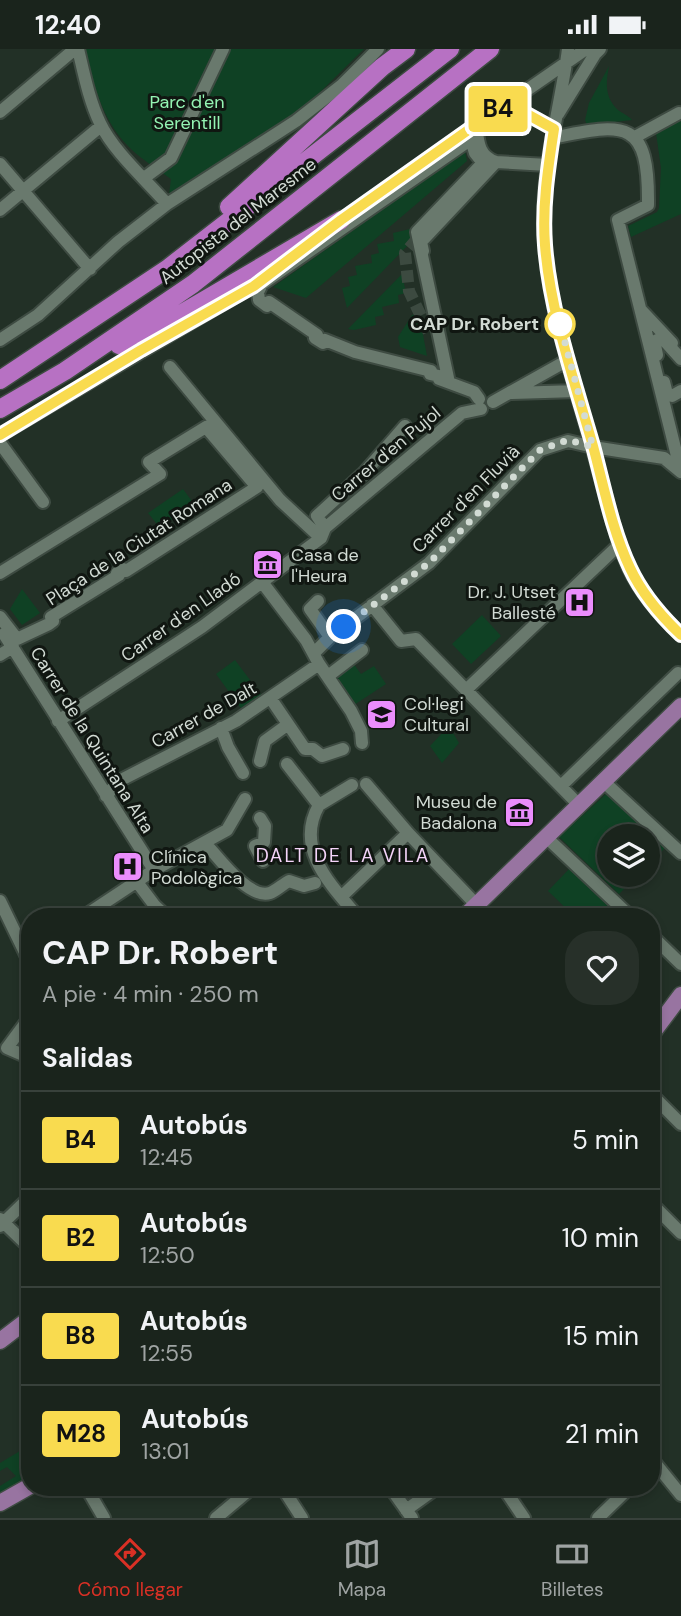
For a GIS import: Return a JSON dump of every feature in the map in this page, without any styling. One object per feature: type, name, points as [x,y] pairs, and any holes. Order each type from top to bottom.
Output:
[{"type":"highway","points":[[167,268],[236,200],[382,67],[406,49]]},
{"type":"highway","name":"Autopista del Maresme","points":[[0,380],[167,268],[450,49]]},
{"type":"highway","name":"Autopista del Maresme","points":[[0,409],[65,371],[193,284],[489,49]]},
{"type":"highway","points":[[65,371],[167,322],[341,220]]},
{"type":"main road","points":[[488,908],[547,838],[681,706]]},
{"type":"main road","points":[[660,1023],[681,995]]},
{"type":"main road","points":[[0,1341],[21,1325]]},
{"type":"main road","points":[[0,1503],[21,1491]]},
{"type":"street","points":[[0,112],[77,49],[101,127],[133,168],[167,204]]},
{"type":"street","points":[[144,178],[171,158],[223,49]]},
{"type":"street","points":[[0,340],[38,315],[118,242],[167,204],[296,121],[342,85],[378,49]]},
{"type":"street","points":[[342,85],[382,67],[396,49]]},
{"type":"street","points":[[0,435],[254,286],[341,220],[498,109],[567,55],[586,49]]},
{"type":"street","points":[[554,128],[600,49]]},
{"type":"street","points":[[567,55],[548,165],[544,217],[550,283],[568,360],[620,544],[630,570],[645,595],[657,612],[681,635]]},
{"type":"street","points":[[498,109],[525,113],[554,128],[618,129],[635,137],[642,145],[647,167],[648,205],[618,220],[681,472]]},
{"type":"street","points":[[635,137],[679,113]]},
{"type":"street","points":[[476,125],[479,148],[488,160],[548,165]]},
{"type":"street","points":[[0,210],[101,127]]},
{"type":"street","points":[[444,379],[448,378],[417,232],[483,163],[470,142],[262,284],[258,292],[261,302],[267,306],[269,302],[317,335],[315,338],[323,343],[325,340],[355,352],[431,371],[430,373],[474,392],[484,403]]},
{"type":"street","points":[[444,379],[419,240],[452,210],[496,162]]},
{"type":"street","points":[[0,164],[90,269]]},
{"type":"street","points":[[254,286],[254,299],[260,306],[317,343],[346,355],[444,379]]},
{"type":"street","points":[[641,310],[681,352]]},
{"type":"street","points":[[430,335],[444,379]]},
{"type":"street","points":[[681,359],[663,339],[657,340],[655,345],[667,394],[681,394]]},
{"type":"street","name":"Carrer d'en Pujol","points":[[323,533],[462,413],[508,393],[568,360]]},
{"type":"street","points":[[170,367],[280,499],[323,533]]},
{"type":"street","points":[[508,393],[577,391]]},
{"type":"street","points":[[665,405],[681,394]]},
{"type":"street","points":[[323,533],[317,516],[364,473],[405,426]]},
{"type":"street","name":"Plaça de la Ciutat Romana","points":[[0,573],[160,474],[149,461],[205,427],[257,487],[126,571],[123,569],[117,573],[119,575],[51,617],[53,621],[49,624],[17,639],[0,617]]},
{"type":"street","name":"Carrer d'en Fluvià","points":[[317,659],[330,637],[429,563],[540,450],[568,440],[593,447],[664,458],[681,472]]},
{"type":"street","points":[[0,443],[43,502]]},
{"type":"street","name":"Carrer d'en Lladó","points":[[58,722],[202,627],[323,533]]},
{"type":"street","points":[[467,689],[620,544]]},
{"type":"street","points":[[261,582],[328,676],[361,731],[362,743]]},
{"type":"street","points":[[318,601],[310,609],[330,637]]},
{"type":"street","points":[[372,605],[401,641],[416,639],[579,805]]},
{"type":"street","name":"Carrer de la Quintana Alta","points":[[0,629],[154,870]]},
{"type":"street","points":[[0,655],[13,647]]},
{"type":"street","points":[[328,676],[362,650]]},
{"type":"street","name":"Carrer de Dalt","points":[[106,796],[119,781],[271,699],[317,659]]},
{"type":"street","points":[[561,786],[678,673]]},
{"type":"street","points":[[271,699],[304,749],[313,748],[322,756],[343,749]]},
{"type":"street","points":[[260,761],[265,741],[288,725]]},
{"type":"street","points":[[221,728],[243,773]]},
{"type":"street","points":[[288,764],[319,805]]},
{"type":"street","points":[[603,781],[681,853]]},
{"type":"street","points":[[366,784],[479,908]]},
{"type":"street","points":[[352,785],[319,805],[310,847],[320,871],[352,908]]},
{"type":"street","points":[[97,908],[154,870],[227,830],[245,799]]},
{"type":"street","points":[[260,818],[265,826],[264,842],[255,846],[263,861]]},
{"type":"street","points":[[343,895],[408,833]]},
{"type":"street","points":[[547,838],[621,908]]},
{"type":"street","points":[[205,843],[241,883],[261,894],[270,893],[289,881],[303,886],[315,883]]},
{"type":"street","points":[[137,882],[157,908]]},
{"type":"street","points":[[0,901],[21,944]]},
{"type":"street","points":[[660,944],[681,964]]},
{"type":"street","points":[[1,1043],[21,1019]]},
{"type":"street","points":[[21,1029],[7,1048],[21,1054]]},
{"type":"street","points":[[660,1103],[681,1124]]},
{"type":"street","points":[[21,1205],[1,1222],[21,1240]]},
{"type":"street","points":[[660,1212],[681,1233]]},
{"type":"street","points":[[660,1472],[681,1495]]},
{"type":"street","points":[[91,1496],[104,1518]]},
{"type":"street","points":[[216,1518],[242,1496]]},
{"type":"street","points":[[288,1496],[302,1518]]},
{"type":"street","points":[[396,1496],[409,1514],[428,1496]]},
{"type":"street","points":[[509,1496],[524,1518]]},
{"type":"street","points":[[598,1518],[621,1496]]},
{"type":"green space","name":"Parc d'en Serentill","points":[[85,49],[364,49],[311,101],[247,149],[169,195],[171,179],[132,150],[111,124],[95,87]]},
{"type":"green space","points":[[609,66],[607,84],[610,100],[632,120],[587,125],[585,120],[589,103]]},
{"type":"green space","points":[[681,107],[681,214],[631,237],[628,226],[657,212],[659,208],[661,168],[654,119]]},
{"type":"green space","points":[[465,151],[467,161],[306,298],[273,287]]},
{"type":"green space","points":[[410,229],[412,241],[347,308],[342,288],[350,286],[348,277],[357,275],[355,266],[372,263],[371,255],[379,253],[377,244],[394,241],[393,233]]},
{"type":"green space","points":[[402,274],[406,293],[398,295],[399,303],[382,307],[384,315],[375,317],[376,325],[348,329]]},
{"type":"green space","points":[[419,313],[427,356],[400,347],[398,337],[412,315]]},
{"type":"green space","points":[[183,489],[194,504],[160,528],[148,513]]},
{"type":"green space","points":[[22,589],[40,613],[22,625],[10,609]]},
{"type":"green space","points":[[482,615],[501,636],[471,664],[452,644]]},
{"type":"green space","points":[[235,660],[262,696],[243,711],[216,674]]},
{"type":"green space","points":[[353,663],[361,674],[374,666],[386,684],[354,705],[334,676]]},
{"type":"green space","points":[[449,726],[459,743],[442,763],[430,746]]},
{"type":"green space","points":[[607,793],[641,824],[597,824],[597,873],[559,837]]},
{"type":"green space","points":[[660,842],[666,847],[660,853]]},
{"type":"green space","points":[[569,869],[610,908],[566,908],[548,891]]},
{"type":"green space","points":[[612,887],[626,887],[619,894]]},
{"type":"green space","points":[[21,1450],[21,1483],[0,1495],[0,1486],[16,1476],[7,1467],[0,1471],[0,1463]]},
{"type":"tunnel","points":[[417,239],[405,253],[409,291],[430,335]]},
{"type":"bus line","name":"B4","points":[[0,435],[254,286],[341,220],[498,109],[525,113],[554,129],[544,217],[550,283],[568,360],[620,544],[630,570],[657,612],[681,635]]},
{"type":"place","name":"CAP Dr. Robert","points":[[560,324]]},
{"type":"place","name":"Casa de l'Heura","points":[[268,565]]},
{"type":"place","name":"Dr. J. Utset Ballesté","points":[[579,602]]},
{"type":"place","name":"Col·legi Cultural","points":[[381,714]]},
{"type":"place","name":"Museu de Badalona","points":[[520,812]]},
{"type":"place","name":"Clínica Podològica","points":[[128,867]]},
{"type":"district","name":"DALT DE LA VILA","points":[[343,855]]},
{"type":"route","points":[[344,627],[429,563],[540,450],[568,440],[593,447],[560,324]]}]
